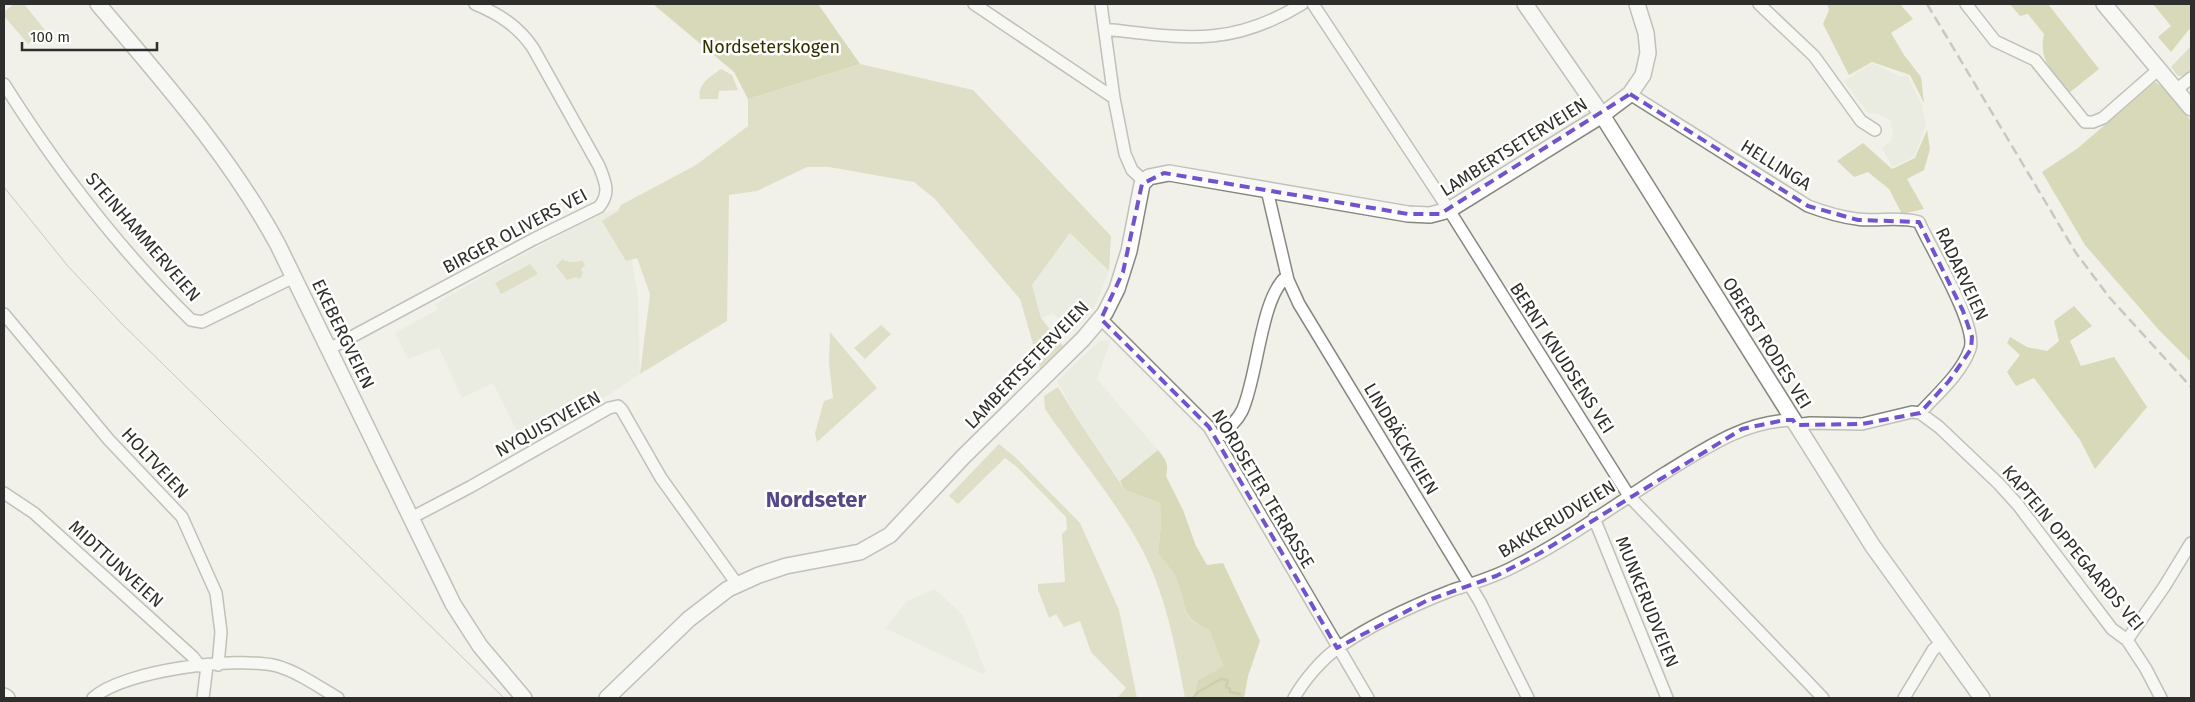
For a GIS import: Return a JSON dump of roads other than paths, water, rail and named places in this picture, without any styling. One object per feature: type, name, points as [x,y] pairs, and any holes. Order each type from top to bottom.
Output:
[{"type":"main road","name":"EKEBERGVEIEN","points":[[98,4],[229,163],[263,217],[462,620],[486,655],[522,698]]},
{"type":"main road","name":"OBERST RODES VEI","points":[[1526,4],[1602,115],[1872,544],[1982,698]]},
{"type":"main road","name":"LAMBERTSETERVEIEN","points":[[607,698],[702,607],[737,584],[786,566],[860,552],[890,536],[963,457],[1101,319],[1116,294],[1123,272],[1131,244],[1138,195],[1144,181],[1154,175],[1169,173],[1415,215],[1440,214],[1602,115],[1630,94],[1643,75],[1648,53],[1646,32],[1637,4]]},
{"type":"main road","points":[[2104,4],[2191,108]]},
{"type":"street","name":"BIRGER OLIVERS VEI","points":[[329,349],[534,239],[599,207],[604,201],[606,185],[599,166],[533,48],[523,35],[507,20],[475,4]]},
{"type":"street","points":[[974,4],[1114,98]]},
{"type":"street","points":[[1101,4],[1114,98],[1125,154],[1132,170],[1144,181]]},
{"type":"street","points":[[1105,29],[1189,38],[1228,35],[1272,19],[1302,4]]},
{"type":"street","name":"BERNT KNUDSENS VEI","points":[[1313,4],[1449,210],[1628,496],[1823,698]]},
{"type":"street","points":[[1759,4],[1814,56],[1861,121],[1875,130]]},
{"type":"street","points":[[1966,4],[1995,41],[2035,60],[2085,122],[2093,122],[2102,118],[2159,69]]},
{"type":"street","points":[[2176,90],[2191,78]]},
{"type":"street","name":"STEINHAMMERVEIEN","points":[[4,84],[76,187],[125,248],[191,320],[202,322],[294,277]]},
{"type":"street","name":"HELLINGA","points":[[1630,94],[1808,206],[1858,220],[1895,219],[1918,222]]},
{"type":"street","name":"LINDBÄCKVEIEN","points":[[1267,190],[1286,276],[1299,304],[1494,626],[1528,698]]},
{"type":"street","name":"RADARVEIEN","points":[[1918,222],[1963,311],[1972,337],[1970,348],[1959,368],[1920,413]]},
{"type":"street","points":[[1216,439],[1231,426],[1242,410],[1249,390],[1266,320],[1278,284],[1286,276]]},
{"type":"street","name":"HOLTVEIEN","points":[[4,314],[103,433],[182,517],[216,592],[221,632],[208,665],[203,698]]},
{"type":"street","name":"NORDSETER TERRASSE","points":[[1101,319],[1198,414],[1216,439],[1368,698]]},
{"type":"street","name":"NYQUISTVEIEN","points":[[411,518],[461,492],[609,408],[618,406],[661,478],[737,584]]},
{"type":"street","name":"BAKKERUDVEIEN","points":[[1294,698],[1312,674],[1337,648],[1368,629],[1426,601],[1496,576],[1524,562],[1732,433],[1774,422],[1862,424],[1912,412],[1920,413]]},
{"type":"street","name":"KAPTEIN OPPEGAARDS VEI","points":[[1920,413],[1939,427],[2005,491],[2112,629],[2128,640],[2159,694]]},
{"type":"street","name":"MIDTTUNVEIEN","points":[[4,493],[29,509],[193,657],[208,665]]},
{"type":"street","name":"MUNKERUDVEIEN","points":[[1594,518],[1667,698]]},
{"type":"street","points":[[2128,640],[2191,544]]},
{"type":"street","points":[[1904,698],[1933,650],[1941,643]]},
{"type":"street","points":[[93,698],[116,684],[160,672],[208,665],[276,666],[296,674],[338,698]]},
{"type":"street","points":[[2148,698],[2159,694]]},
{"type":"waterway","points":[[1193,698],[1198,692],[1221,679],[1228,680],[1226,687],[1230,689],[1230,692],[1240,694]]},
{"type":"tram line","points":[[4,187],[67,265],[122,324],[504,698]]},
{"type":"railway","points":[[1927,4],[2076,253],[2109,297],[2191,387]]},
{"type":"district","name":"Nordseter","points":[[816,499]]},
{"type":"park label","name":"Nordseterskogen","points":[[771,47]]}]
